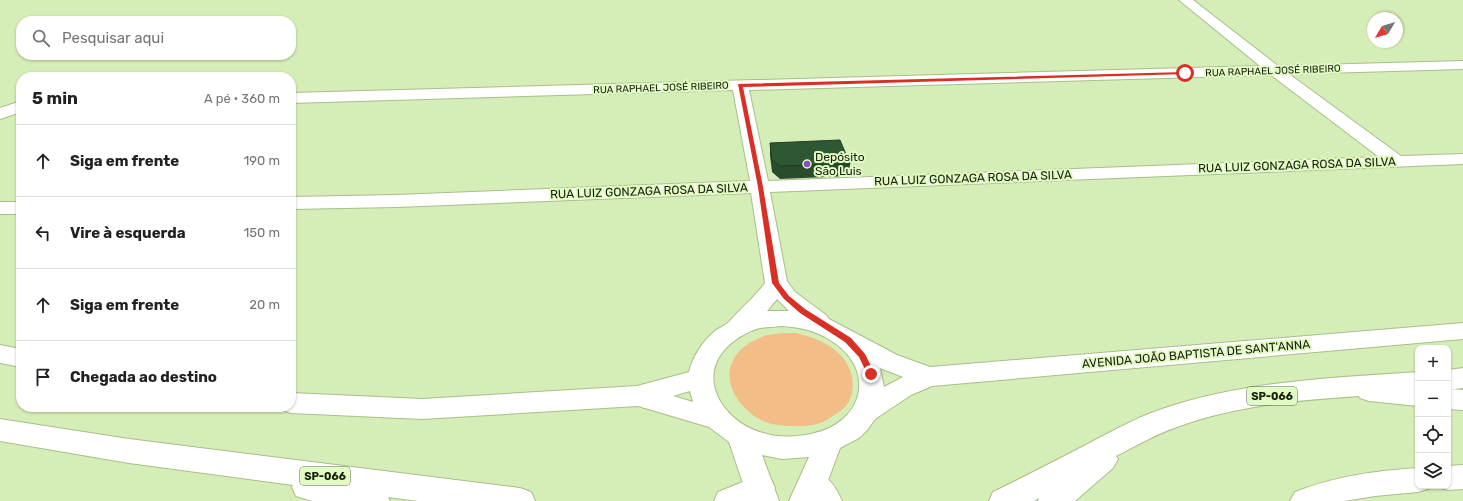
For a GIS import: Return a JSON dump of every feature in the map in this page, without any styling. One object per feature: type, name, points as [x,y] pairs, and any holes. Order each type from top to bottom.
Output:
[{"type":"main road","points":[[1451,380],[1463,378]]},
{"type":"main road","name":"SP-066","points":[[1004,501],[1131,435],[1169,418],[1207,407],[1249,398],[1341,388],[1415,382]]},
{"type":"main road","name":"SP-066","points":[[0,430],[129,451],[520,501]]},
{"type":"main road","name":"SP-066","points":[[1053,501],[1131,435]]},
{"type":"main road","name":"SP-066","points":[[129,451],[375,501]]},
{"type":"main road","points":[[729,501],[762,494]]},
{"type":"street","points":[[1185,0],[1275,71],[1396,161]]},
{"type":"street","name":"RUA RAPHAEL JOSÉ RIBEIRO","points":[[296,98],[1463,65]]},
{"type":"street","points":[[740,85],[760,187],[776,283],[787,298],[803,311],[838,334],[862,356],[871,374],[872,394],[865,412],[851,429],[829,441],[800,448],[769,446],[741,436],[718,419],[705,400],[700,379],[705,359],[717,342],[735,328],[765,300],[776,283]]},
{"type":"street","points":[[0,114],[16,108]]},
{"type":"street","name":"RUA LUIZ GONZAGA ROSA DA SILVA","points":[[296,203],[397,201],[1463,159]]},
{"type":"street","points":[[0,208],[16,208]]},
{"type":"street","points":[[735,328],[757,321],[780,318],[805,320],[838,334]]},
{"type":"street","name":"AVENIDA JOÃO BAPTISTA DE SANT'ANNA","points":[[865,412],[902,388],[929,377],[1463,331]]},
{"type":"street","name":"AVENIDA JOÃO BAPTISTA DE SANT'ANNA","points":[[838,334],[888,361],[929,377]]},
{"type":"street","points":[[0,354],[16,357]]},
{"type":"street","points":[[296,403],[422,409],[637,396],[700,379]]},
{"type":"street","points":[[1341,388],[1415,396]]},
{"type":"street","points":[[637,396],[718,419]]},
{"type":"street","points":[[1451,399],[1463,400]]},
{"type":"street","points":[[741,436],[762,494]]},
{"type":"street","points":[[815,495],[829,441]]},
{"type":"street","points":[[1451,478],[1463,477]]},
{"type":"street","points":[[1306,501],[1343,489],[1388,482],[1415,480]]},
{"type":"shaded area","points":[[796,333],[823,342],[838,353],[849,368],[852,377],[853,388],[851,396],[843,409],[827,420],[818,424],[808,426],[783,426],[762,421],[743,406],[735,396],[731,385],[731,364],[736,355],[745,346],[757,339],[771,334]]},
{"type":"building","points":[[840,140],[850,164],[780,166],[772,160],[770,143]]},
{"type":"place","name":"Depósito São Luis","points":[[807,164]]},
{"type":"route","points":[[871,374],[862,356],[848,340],[803,311],[787,298],[776,283],[760,187],[740,85],[1185,73]]}]
